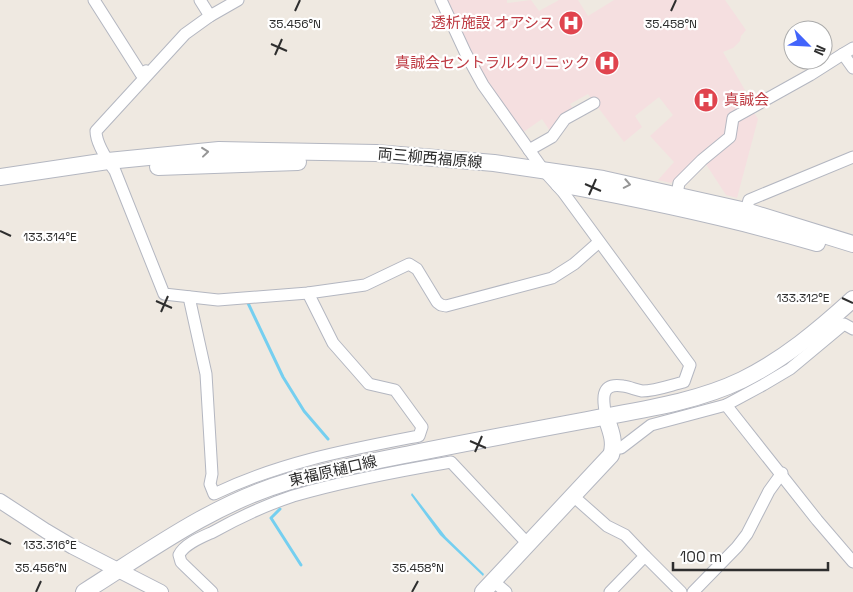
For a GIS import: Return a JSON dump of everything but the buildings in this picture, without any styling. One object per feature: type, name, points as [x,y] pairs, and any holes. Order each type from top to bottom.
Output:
[{"type":"main road","name":"両三柳西福原線","points":[[0,187],[111,166],[219,150],[376,153],[494,164],[721,217],[853,254]]},
{"type":"main road","name":"両三柳西福原線","points":[[0,177],[111,166]]},
{"type":"main road","name":"両三柳西福原線","points":[[549,177],[603,180],[677,194],[746,211],[853,244]]},
{"type":"main road","name":"東福原樋口線","points":[[84,592],[209,514],[276,486],[316,482],[428,450],[606,417],[703,396],[741,380],[767,366],[803,342],[853,298]]},
{"type":"main road","points":[[488,586],[611,455],[614,448],[606,417]]},
{"type":"street","points":[[94,0],[142,74],[146,71],[148,73]]},
{"type":"street","points":[[200,0],[210,16]]},
{"type":"street","points":[[238,0],[210,16],[185,34],[96,131],[97,138],[111,166],[164,294],[218,300],[308,293],[364,285],[409,264],[417,269],[437,302],[446,306],[552,278],[574,264],[599,242]]},
{"type":"street","points":[[441,0],[482,86],[690,364],[684,382],[641,391],[622,386],[608,388],[602,398],[606,417]]},
{"type":"street","points":[[677,194],[679,183],[702,160],[730,137],[733,121],[848,51],[853,68]]},
{"type":"street","points":[[529,150],[552,137],[566,118],[594,103]]},
{"type":"street","points":[[746,211],[749,200],[853,157]]},
{"type":"street","points":[[189,297],[206,374],[212,474],[210,484],[214,494],[244,480],[310,458],[419,436],[422,426],[395,390],[369,384],[334,343],[308,293]]},
{"type":"street","points":[[614,448],[621,448],[652,425],[726,405],[790,369],[844,324],[853,329]]},
{"type":"street","points":[[726,405],[817,520],[853,562]]},
{"type":"street","points":[[310,458],[316,482]]},
{"type":"street","points":[[212,592],[180,562],[179,555],[181,550],[239,518],[292,496],[316,482],[450,462],[527,543]]},
{"type":"street","points":[[693,592],[737,547],[747,534],[769,491],[782,474]]},
{"type":"street","points":[[572,495],[607,526],[625,535],[681,592]]},
{"type":"street","points":[[0,501],[46,531],[162,592]]},
{"type":"street","points":[[610,592],[645,556]]},
{"type":"street","points":[[488,586],[506,592]]},
{"type":"shaded area","name":"真誠会","points":[[445,0],[507,0],[507,3],[531,0],[539,11],[559,0],[578,0],[588,16],[614,0],[725,0],[746,30],[741,36],[740,41],[733,48],[723,52],[753,104],[750,106],[758,119],[737,198],[726,195],[700,155],[671,183],[658,180],[674,162],[650,136],[673,115],[659,97],[635,116],[642,127],[624,142],[588,94],[570,104],[573,109],[550,131],[542,119],[522,133],[485,82]]},
{"type":"water","points":[[412,493],[446,537],[484,574],[483,576],[440,535],[411,495]]},
{"type":"waterway","points":[[247,301],[283,377],[304,411],[328,439]]},
{"type":"waterway","points":[[280,509],[271,518],[301,565]]},
{"type":"place","name":"透析施設 オアシス","points":[[571,23]]},
{"type":"place","name":"真誠会セントラルクリニック","points":[[607,63]]},
{"type":"place","name":"真誠会","points":[[706,100]]}]
